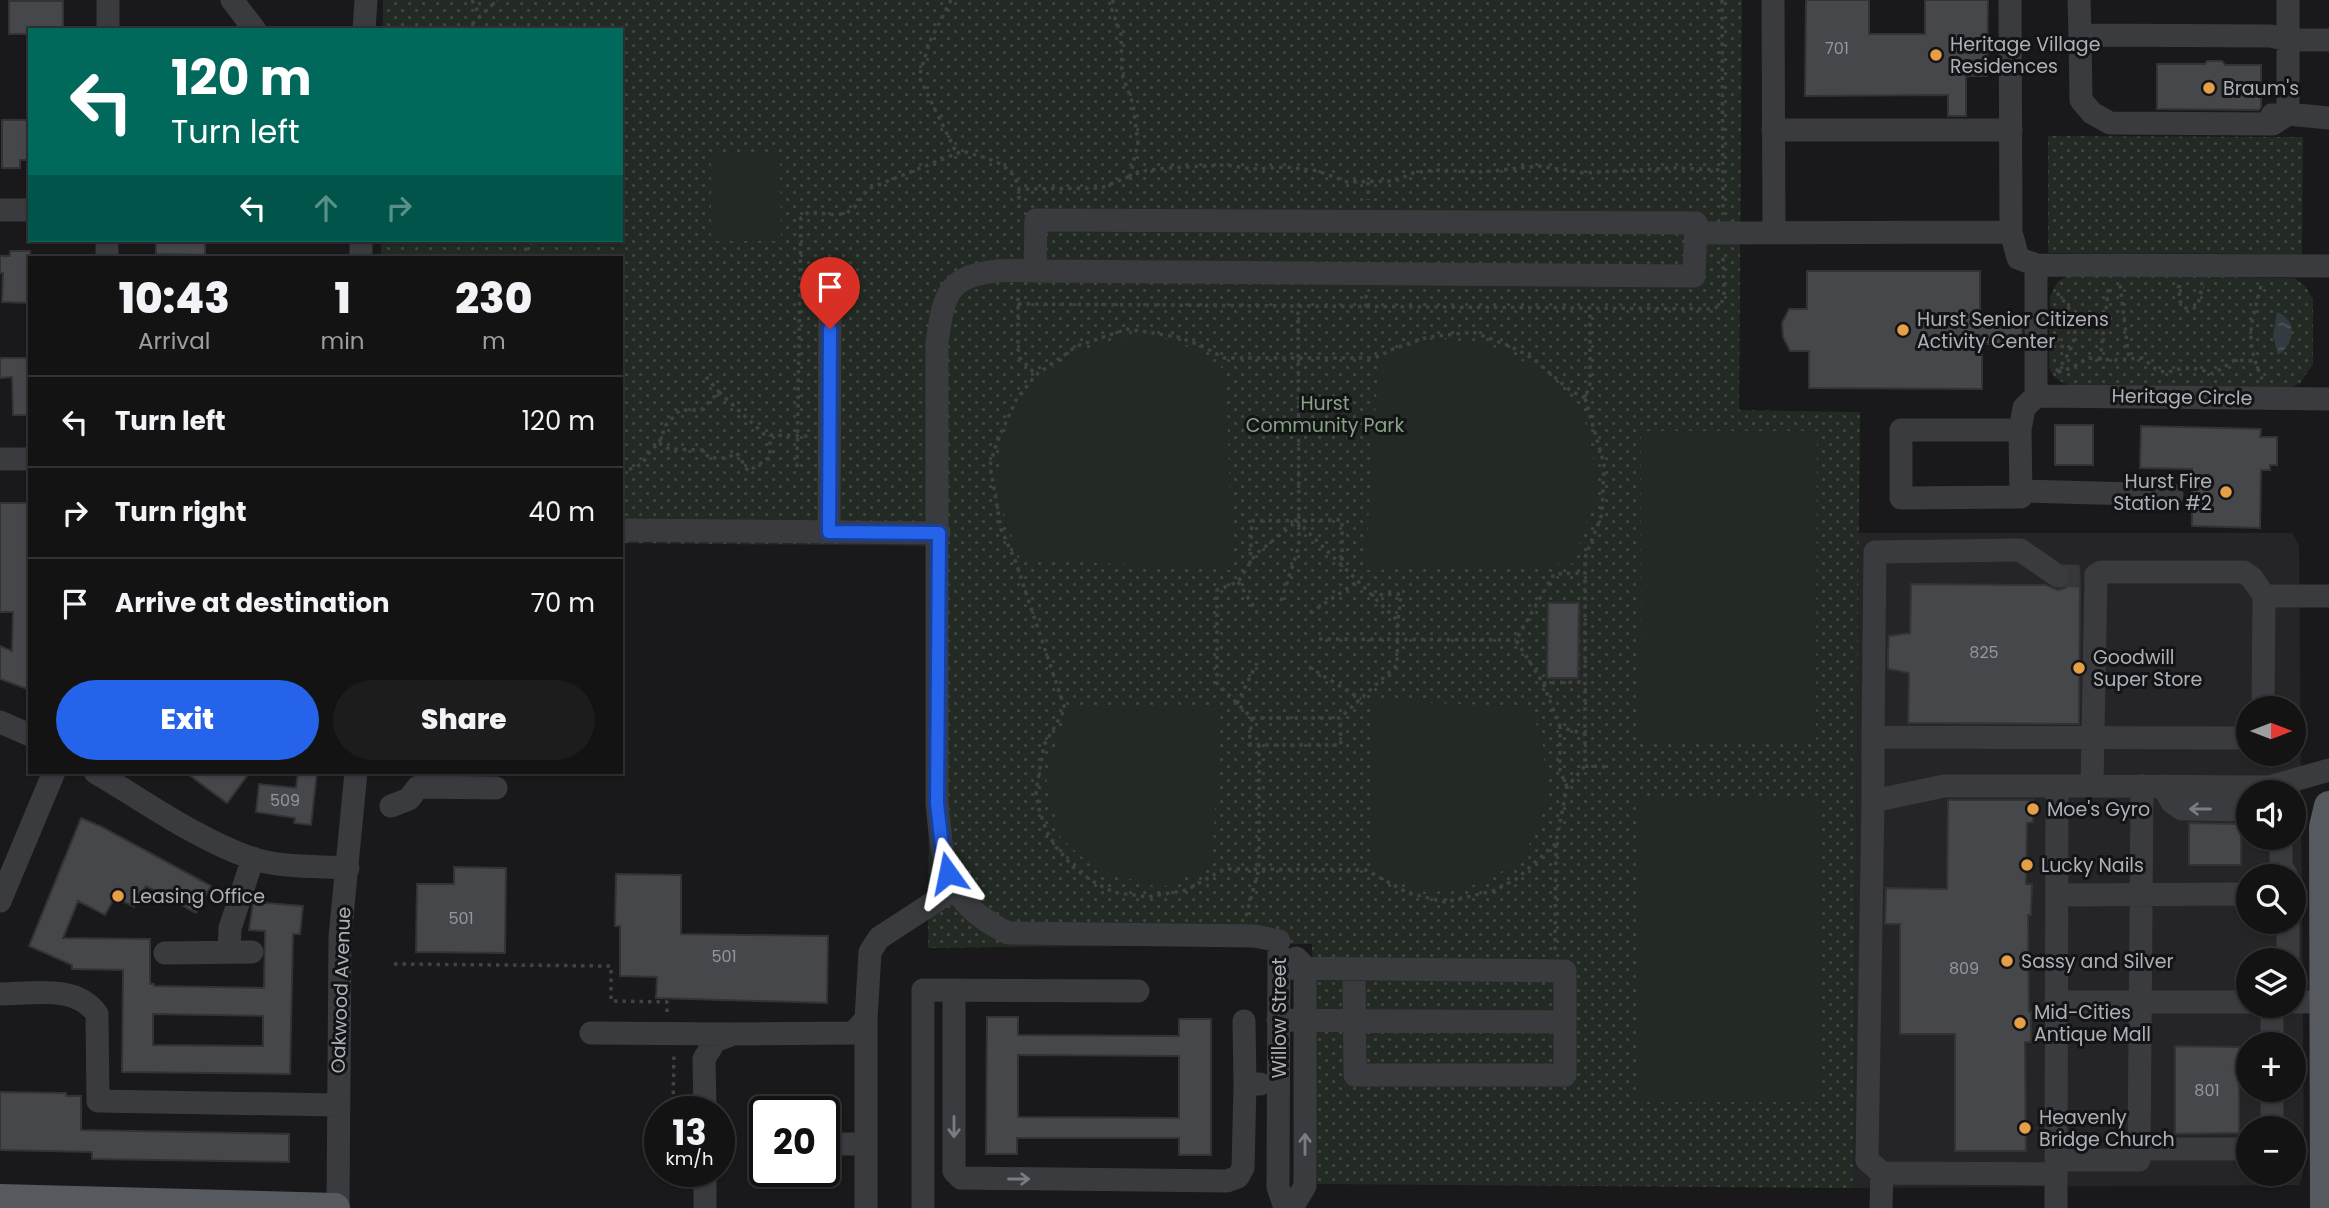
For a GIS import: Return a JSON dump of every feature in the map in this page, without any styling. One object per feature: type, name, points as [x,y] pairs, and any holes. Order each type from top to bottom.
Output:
[{"type":"main road","points":[[2325,1208],[2324,827],[2329,806]]},
{"type":"main road","points":[[0,1199],[336,1208]]},
{"type":"street","points":[[108,0],[108,28]]},
{"type":"street","points":[[232,0],[253,28]]},
{"type":"street","points":[[364,28],[366,0]]},
{"type":"street","points":[[1773,0],[1774,232]]},
{"type":"street","points":[[2010,0],[2011,232],[2018,258],[2036,265],[2329,267]]},
{"type":"street","points":[[2079,0],[2093,94],[2097,104],[2105,112],[2119,115],[2288,114],[2329,118]]},
{"type":"street","points":[[2288,0],[2288,114]]},
{"type":"street","points":[[2086,35],[2271,36],[2288,40],[2329,40]]},
{"type":"street","points":[[1773,130],[2011,130]]},
{"type":"street","points":[[0,210],[28,210]]},
{"type":"street","points":[[1027,271],[1035,220],[1696,223],[1694,276],[1027,271],[979,272],[953,288],[942,313],[937,342],[937,803],[943,856],[954,889],[987,923],[1008,933],[1255,936],[1279,940]]},
{"type":"street","points":[[1696,233],[2011,232]]},
{"type":"street","points":[[2020,430],[1900,430],[1900,498],[2021,497],[2020,430],[2024,408],[2036,396],[2036,265]]},
{"type":"street","points":[[829,532],[830,274]]},
{"type":"street","name":"Heritage Circle","points":[[2036,396],[2329,399]]},
{"type":"street","points":[[0,459],[28,459]]},
{"type":"street","points":[[2021,491],[2172,495]]},
{"type":"street","points":[[623,530],[939,533]]},
{"type":"street","points":[[2152,786],[2140,894],[2138,1160],[2056,1167],[1882,1174],[1867,1160],[1875,552],[2020,550],[2078,576],[2101,572],[2244,572],[2252,578],[2264,596],[2263,696]]},
{"type":"street","points":[[2078,576],[2093,737],[2092,786]]},
{"type":"street","points":[[2264,596],[2329,596]]},
{"type":"street","points":[[0,722],[28,735]]},
{"type":"street","points":[[1873,737],[2236,738]]},
{"type":"street","points":[[2300,780],[2329,770]]},
{"type":"street","points":[[0,901],[53,774]]},
{"type":"street","points":[[99,774],[183,825],[253,858],[289,864],[348,867]]},
{"type":"street","name":"Oakwood Avenue","points":[[336,1208],[340,937],[356,774]]},
{"type":"street","points":[[1873,801],[1944,786],[2236,789]]},
{"type":"street","points":[[2056,1208],[2057,786]]},
{"type":"street","points":[[2152,786],[2182,809],[2236,810]]},
{"type":"street","points":[[391,806],[409,799],[418,787],[496,788]]},
{"type":"street","points":[[164,953],[241,952],[230,928],[253,858]]},
{"type":"street","points":[[866,1208],[866,1019],[870,952],[879,938],[954,889]]},
{"type":"street","points":[[2057,895],[2236,894]]},
{"type":"street","name":"Willow Street","points":[[1279,940],[1305,967],[1306,1186],[1292,1208]]},
{"type":"street","name":"Willow Street","points":[[1279,940],[1278,1187],[1285,1208]]},
{"type":"street","points":[[1280,968],[1565,971],[1565,1075],[1355,1075],[1354,969]]},
{"type":"street","points":[[923,1208],[923,990],[1138,991]]},
{"type":"street","points":[[954,991],[954,1171],[961,1178],[1227,1181],[1238,1177],[1243,1168],[1244,1021]]},
{"type":"street","points":[[0,994],[71,994],[89,1002],[97,1014],[98,1101],[337,1105]]},
{"type":"street","points":[[2056,1002],[2236,1002]]},
{"type":"street","points":[[2306,1002],[2324,1002]]},
{"type":"street","points":[[592,1033],[853,1033],[866,1019]]},
{"type":"street","points":[[1278,1020],[1565,1023]]},
{"type":"street","points":[[705,1096],[704,1059],[715,1041],[733,1034]]},
{"type":"street","points":[[923,1084],[954,1084]]},
{"type":"street","points":[[1245,1084],[1305,1084]]},
{"type":"street","points":[[840,1144],[866,1144]]},
{"type":"street","points":[[2138,1149],[2236,1149]]},
{"type":"street","points":[[1881,1208],[1882,1174]]},
{"type":"street","points":[[705,1187],[705,1208]]},
{"type":"path","points":[[472,0],[480,16]]},
{"type":"path","points":[[468,28],[497,0]]},
{"type":"path","points":[[951,0],[930,41],[919,77],[956,152]]},
{"type":"path","points":[[1113,0],[1112,10],[1121,34],[1122,75],[1133,104],[1138,144],[1130,176]]},
{"type":"path","points":[[797,467],[801,218],[809,212],[836,215],[846,213],[854,208],[868,190],[963,151],[1005,166],[1016,176],[1019,189],[1101,188],[1143,171],[1167,167],[1226,165],[1252,169],[1286,167],[1318,171],[1348,182],[1395,181],[1413,173],[1435,170],[1483,172],[1539,166],[1584,173],[1673,167],[1724,170],[1722,0]]},
{"type":"path","points":[[1368,182],[1368,222]]},
{"type":"path","points":[[520,256],[532,242]]},
{"type":"path","points":[[1027,271],[1018,349],[1020,358],[1036,375]]},
{"type":"path","points":[[1366,307],[1367,274]]},
{"type":"path","points":[[2063,284],[2056,291],[2070,307],[2075,329],[2071,349],[2054,373],[2071,368],[2089,358],[2142,358],[2156,369],[2167,373],[2185,367],[2213,374],[2235,360],[2254,361],[2251,318],[2261,286],[2250,286]]},
{"type":"path","points":[[2100,359],[2109,285],[2132,285]]},
{"type":"path","points":[[2120,285],[2129,359]]},
{"type":"path","points":[[2168,286],[2180,286],[2179,300],[2185,309],[2194,308],[2198,304],[2202,286],[2209,286]]},
{"type":"path","points":[[1281,601],[1298,546],[1298,306]]},
{"type":"path","points":[[1555,971],[1556,844],[1567,787],[1584,766],[1586,558],[1602,514],[1604,464],[1586,398],[1590,384],[1590,310]]},
{"type":"path","points":[[2057,328],[2057,322],[2072,314]]},
{"type":"path","points":[[1556,844],[1518,878],[1502,887],[1446,902],[1408,893],[1366,870],[1224,869],[1187,890],[1147,897],[1113,892],[1075,869],[1056,847],[1046,830],[1037,792],[1044,745],[1065,709],[1001,528],[990,465],[1016,400],[1036,375],[1077,346],[1127,329],[1178,337],[1224,358],[1375,358],[1428,337],[1473,332],[1513,347],[1532,358],[1571,391],[1586,398]]},
{"type":"path","points":[[2057,335],[2058,342],[2071,349]]},
{"type":"path","points":[[706,377],[765,435],[798,436]]},
{"type":"path","points":[[623,470],[642,464],[659,443],[666,425],[680,410],[701,410],[719,391]]},
{"type":"path","points":[[659,443],[669,449],[703,450],[709,458],[727,458],[737,453],[748,471],[770,458],[770,435]]},
{"type":"path","points":[[1250,564],[1252,521],[1342,520],[1342,567]]},
{"type":"path","points":[[1297,521],[1255,555],[1238,582],[1217,590],[1217,684],[1252,718],[1340,718],[1397,665],[1401,594],[1370,595]]},
{"type":"path","points":[[1297,521],[1398,621]]},
{"type":"path","points":[[1516,640],[1555,574],[1585,573]]},
{"type":"path","points":[[1238,582],[1257,612]]},
{"type":"path","points":[[1310,613],[1357,582]]},
{"type":"path","points":[[1319,639],[1516,640]]},
{"type":"path","points":[[1516,640],[1543,683],[1560,727],[1560,771],[1567,787]]},
{"type":"path","points":[[1237,704],[1257,663]]},
{"type":"path","points":[[1309,667],[1361,699]]},
{"type":"path","points":[[1543,683],[1585,682]]},
{"type":"path","points":[[1252,718],[1249,744],[1259,745],[1340,745],[1340,718]]},
{"type":"path","points":[[1560,727],[1584,734]]},
{"type":"path","points":[[1240,936],[1259,869],[1259,745]]},
{"type":"path","points":[[1584,766],[1610,766]]},
{"type":"path","points":[[394,964],[611,966],[611,1001],[667,1002],[667,1015],[675,1015]]},
{"type":"path","points":[[673,1096],[674,1047]]},
{"type":"shaded area","points":[[1859,533],[2292,533],[2299,545],[2300,696],[2236,696],[2236,766],[2301,766],[2301,780],[2236,780],[2236,850],[2302,850],[2302,864],[2236,864],[2236,934],[2302,934],[2302,948],[2236,948],[2236,1018],[2303,1018],[2303,1032],[2236,1032],[2236,1102],[2304,1102],[2304,1116],[2236,1116],[2236,1185],[1853,1188]]},
{"type":"green space","name":"Hurst Community Park","points":[[383,0],[1742,0],[1739,410],[1860,412],[1853,1188],[1317,1184],[1312,944],[928,948],[931,546],[623,543],[623,256],[381,256],[381,242],[623,242],[623,28],[383,28]]},
{"type":"green space","points":[[2048,136],[2303,137],[2302,254],[2048,253]]},
{"type":"green space","points":[[711,154],[780,155],[781,241],[711,241]]},
{"type":"green space","points":[[2070,275],[2294,278],[2305,286],[2313,299],[2313,364],[2300,383],[2289,389],[2066,384],[2056,378],[2049,367],[2050,296],[2058,281]]},
{"type":"green space","points":[[1147,332],[1201,352],[1226,371],[1232,570],[1020,559],[995,488],[1012,394],[1078,351]]},
{"type":"green space","points":[[1438,338],[1503,349],[1557,383],[1582,408],[1599,485],[1572,564],[1365,570],[1379,355]]},
{"type":"green space","points":[[1641,431],[1817,431],[1816,743],[1640,743]]},
{"type":"green space","points":[[1371,701],[1520,706],[1533,716],[1542,738],[1548,800],[1526,852],[1488,882],[1429,893],[1373,874]]},
{"type":"green space","points":[[1221,706],[1212,865],[1161,888],[1094,868],[1060,837],[1046,777],[1068,709]]},
{"type":"green space","points":[[1639,796],[1818,796],[1818,1102],[1638,1102]]},
{"type":"water","points":[[2277,312],[2289,321],[2292,333],[2288,345],[2278,355],[2273,336]]},
{"type":"building","points":[[1806,0],[1869,0],[1869,34],[1925,34],[1925,0],[1988,0],[1987,76],[1966,76],[1966,116],[1948,116],[1948,95],[1805,96]]},
{"type":"building","points":[[9,1],[63,1],[63,28],[28,28],[28,34],[9,34]]},
{"type":"building","name":"Braum's","points":[[2207,61],[2222,61],[2225,65],[2261,65],[2259,110],[2157,109],[2157,64],[2205,64]]},
{"type":"building","points":[[2,120],[28,120],[28,160],[20,160],[20,168],[2,168]]},
{"type":"building","points":[[156,242],[205,242],[205,255],[156,254]]},
{"type":"building","points":[[10,251],[30,251],[28,303],[2,302],[3,273],[0,273],[0,256],[10,256]]},
{"type":"building","name":"Hurst Senior Citizens Activity Center","points":[[1807,271],[1980,271],[1980,321],[2022,321],[2022,344],[1982,344],[1982,389],[1809,388],[1809,351],[1790,351],[1783,337],[1782,323],[1789,309],[1807,309]]},
{"type":"building","points":[[0,358],[28,358],[28,415],[13,415],[12,377],[0,378]]},
{"type":"building","points":[[2055,425],[2093,425],[2093,465],[2055,465]]},
{"type":"building","name":"Hurst Fire Station #2","points":[[2141,426],[2261,429],[2260,437],[2277,437],[2277,465],[2270,465],[2270,470],[2261,470],[2260,528],[2192,526],[2192,469],[2140,468]]},
{"type":"building","points":[[0,503],[28,503],[28,689],[0,679],[0,646],[12,651],[13,612],[0,612]]},
{"type":"building","points":[[2068,567],[2079,567],[2079,724],[1908,723],[1909,673],[1888,669],[1888,650],[1889,636],[1910,633],[1911,584],[2046,585],[2058,590],[2070,583],[2072,576]]},
{"type":"building","points":[[1548,603],[1579,603],[1578,678],[1547,678]]},
{"type":"building","points":[[188,774],[249,774],[227,803]]},
{"type":"building","points":[[298,774],[317,774],[311,825],[294,823],[295,818],[256,812],[259,784],[296,788]]},
{"type":"building","points":[[1948,800],[2033,800],[2033,822],[2027,823],[2026,884],[2032,884],[2031,915],[2028,915],[2031,1042],[2025,1042],[2026,1151],[1955,1151],[1955,1034],[1900,1034],[1900,924],[1885,924],[1886,888],[1947,889]]},
{"type":"building","points":[[81,818],[211,886],[196,913],[146,886],[134,907],[115,897],[105,915],[78,901],[63,938],[150,939],[150,984],[154,986],[264,988],[265,931],[249,930],[253,902],[303,906],[300,934],[293,934],[290,1074],[122,1072],[123,970],[72,969],[72,965],[29,946]],"holes":[[[153,1014],[263,1016],[263,1046],[153,1045]]]},
{"type":"building","points":[[2189,823],[2236,824],[2236,850],[2241,850],[2241,864],[2189,865]]},
{"type":"building","points":[[454,867],[506,868],[505,953],[416,952],[417,884],[454,884]]},
{"type":"building","points":[[616,874],[681,875],[681,934],[828,936],[827,1003],[656,998],[657,977],[620,976],[620,926],[615,926]]},
{"type":"building","points":[[987,1017],[1018,1017],[1018,1035],[1179,1036],[1179,1019],[1211,1019],[1211,1155],[1179,1155],[1179,1138],[1017,1138],[1017,1154],[986,1154]],"holes":[[[1018,1055],[1179,1056],[1179,1118],[1018,1117]]]},
{"type":"building","points":[[2175,1046],[2236,1047],[2236,1102],[2239,1102],[2239,1116],[2236,1116],[2236,1133],[2175,1134]]},
{"type":"building","points":[[0,1092],[66,1093],[66,1096],[81,1096],[81,1130],[289,1134],[289,1162],[92,1159],[92,1152],[0,1150]]},
{"type":"tunnel","points":[[2058,576],[2079,576]]},
{"type":"place","name":"Heritage Village Residences","points":[[1936,55]]},
{"type":"place","name":"Braum's","points":[[2209,88]]},
{"type":"place","name":"Hurst Senior Citizens Activity Center","points":[[1903,330]]},
{"type":"place","name":"Hurst Fire Station #2","points":[[2226,492]]},
{"type":"place","name":"Goodwill Super Store","points":[[2079,668]]},
{"type":"place","name":"Moe's Gyro","points":[[2033,809]]},
{"type":"place","name":"Lucky Nails","points":[[2027,865]]},
{"type":"place","name":"Leasing Office","points":[[118,896]]},
{"type":"place","name":"Sassy and Silver","points":[[2007,961]]},
{"type":"place","name":"Mid-Cities Antique Mall","points":[[2020,1023]]},
{"type":"place","name":"Heavenly Bridge Church","points":[[2025,1128]]},
{"type":"route","points":[[830,329],[829,532],[939,533],[937,803],[943,856],[948,873]]}]
